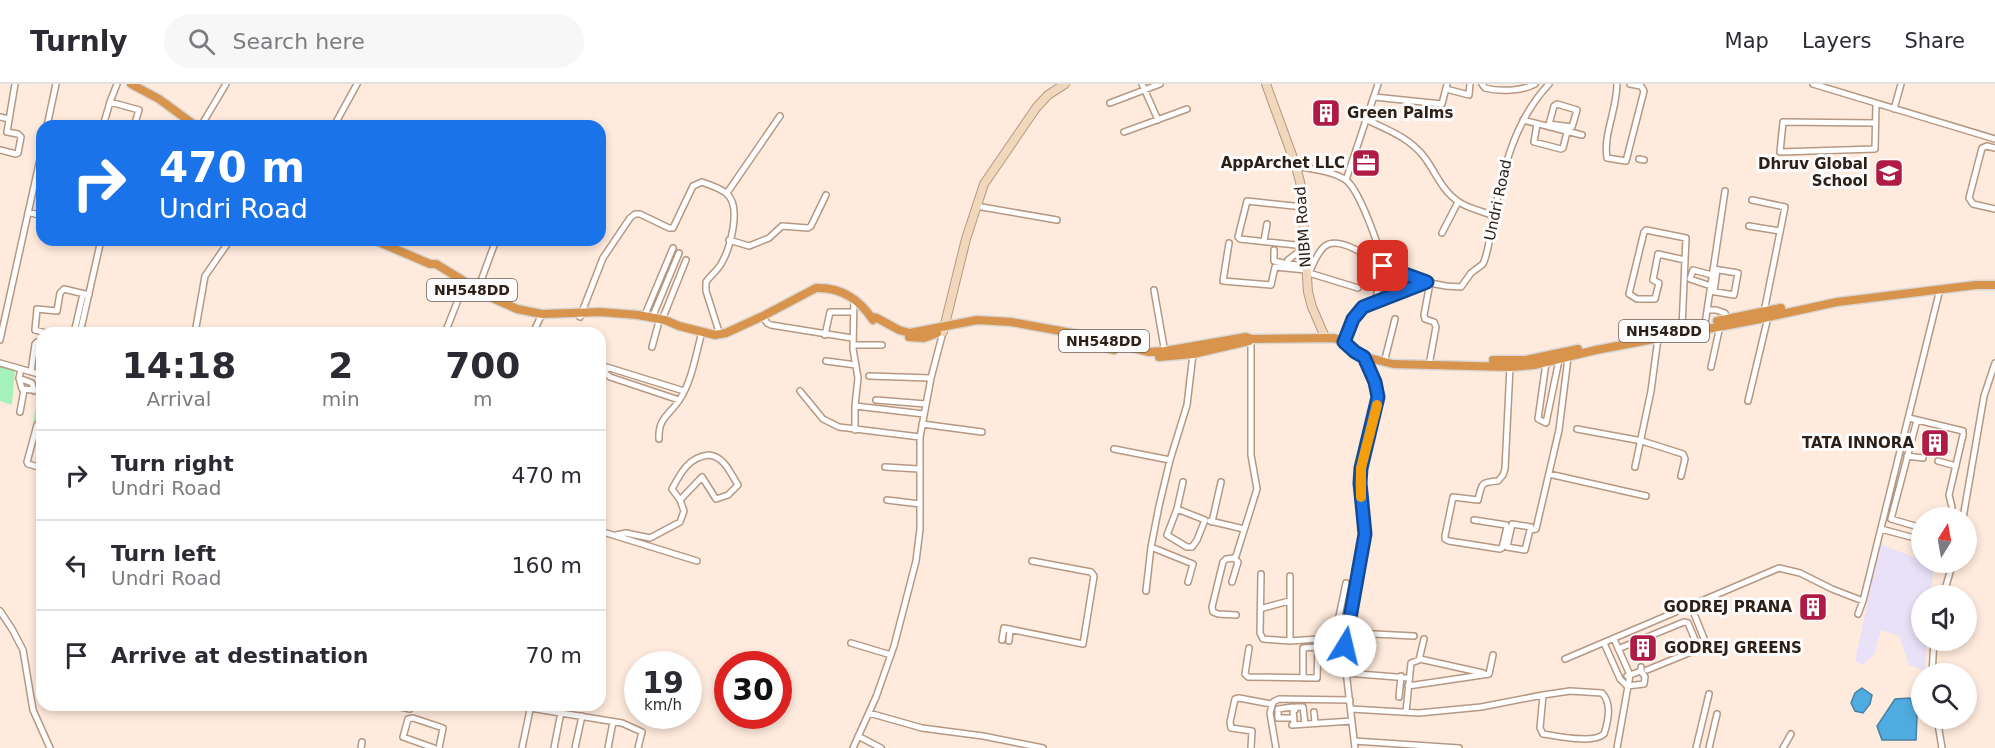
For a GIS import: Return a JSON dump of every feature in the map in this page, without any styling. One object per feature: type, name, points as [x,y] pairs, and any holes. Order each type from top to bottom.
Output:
[{"type":"highway","points":[[136,85],[188,120]]},
{"type":"highway","name":"NH548DD","points":[[388,246],[430,264],[436,264],[495,303],[541,317],[618,313],[676,324],[702,332],[726,333],[816,288],[837,290],[854,298],[872,317],[910,333],[943,329],[977,320],[1077,334],[1136,350],[1165,354],[1193,354],[1248,342],[1251,339]]},
{"type":"highway","name":"NH548DD","points":[[1376,360],[1510,367],[1546,363],[1596,350],[1720,326],[1837,297],[1961,281],[1995,284]]},
{"type":"highway","name":"NH548DD","points":[[465,283],[519,312]]},
{"type":"highway","name":"NH548DD","points":[[1165,354],[1246,337],[1251,339],[1325,337],[1344,342],[1364,357],[1393,364],[1526,360],[1727,319],[1838,302],[1995,284]]},
{"type":"main road","points":[[943,329],[962,250],[984,184],[1034,111],[1048,95],[1065,84]]},
{"type":"main road","name":"NIBM Road","points":[[1266,84],[1296,166],[1302,195],[1310,301],[1325,337]]},
{"type":"street","points":[[0,150],[16,154],[20,149],[21,137],[18,134],[7,132],[15,84]]},
{"type":"street","points":[[48,120],[56,84]]},
{"type":"street","points":[[105,120],[117,84]]},
{"type":"street","points":[[205,120],[226,84]]},
{"type":"street","points":[[337,120],[357,84]]},
{"type":"street","points":[[1110,103],[1143,87],[1160,84]]},
{"type":"street","points":[[1346,180],[1378,84]]},
{"type":"street","points":[[1374,97],[1442,104],[1446,86],[1469,95],[1470,84]]},
{"type":"street","points":[[1482,84],[1485,88],[1495,89],[1525,88],[1535,84]]},
{"type":"street","name":"Undri Road","points":[[1307,272],[1323,247],[1330,243],[1359,250],[1383,266],[1428,283],[1461,287],[1471,273],[1482,266],[1486,257],[1503,169],[1510,149],[1523,120],[1549,84]]},
{"type":"street","points":[[1617,84],[1617,99],[1605,149],[1607,159],[1617,161],[1626,161],[1644,91],[1641,86],[1630,84]]},
{"type":"street","points":[[1813,84],[1995,139]]},
{"type":"street","points":[[1894,109],[1901,84]]},
{"type":"street","points":[[1143,87],[1158,120]]},
{"type":"street","points":[[110,102],[139,110],[136,120]]},
{"type":"street","points":[[1874,123],[1783,122],[1780,152],[1875,149],[1876,104]]},
{"type":"street","points":[[1523,120],[1537,124],[1572,127],[1576,110],[1554,105],[1549,125]]},
{"type":"street","points":[[1124,132],[1187,109]]},
{"type":"street","points":[[727,193],[780,116]]},
{"type":"street","points":[[0,117],[9,119]]},
{"type":"street","points":[[1367,120],[1411,143],[1425,158],[1446,190],[1458,202],[1494,216]]},
{"type":"street","points":[[1537,124],[1533,142],[1561,149],[1567,132]]},
{"type":"street","points":[[1549,125],[1582,135]]},
{"type":"street","points":[[1995,148],[1987,146],[1982,148],[1969,198],[1973,204],[1995,209]]},
{"type":"street","points":[[1296,166],[1346,180],[1374,232],[1383,266]]},
{"type":"street","points":[[0,340],[36,177]]},
{"type":"street","points":[[580,315],[603,258],[630,218],[635,214],[640,214],[673,228],[693,186],[702,182],[727,193],[734,203],[736,216],[721,264],[706,282],[706,291],[726,333]]},
{"type":"street","points":[[1706,324],[1725,191]]},
{"type":"street","points":[[729,240],[749,246],[769,238],[786,225],[808,228],[826,195]]},
{"type":"street","points":[[1748,401],[1785,207],[1752,200]]},
{"type":"street","points":[[1303,207],[1248,201],[1239,238],[1305,247]]},
{"type":"street","points":[[1442,233],[1458,202]]},
{"type":"street","points":[[976,206],[1057,220]]},
{"type":"street","points":[[28,212],[36,214]]},
{"type":"street","points":[[1264,241],[1267,224]]},
{"type":"street","points":[[1749,226],[1780,231]]},
{"type":"street","points":[[1682,328],[1686,238],[1646,230],[1629,295],[1637,299],[1656,298],[1659,283],[1653,280],[1659,254],[1685,260]]},
{"type":"street","points":[[1229,243],[1223,280],[1270,285],[1275,267],[1288,264],[1305,247]]},
{"type":"street","points":[[76,327],[99,246]]},
{"type":"street","points":[[196,327],[205,276],[226,246]]},
{"type":"street","points":[[478,289],[494,246]]},
{"type":"street","points":[[652,347],[652,320],[673,248]]},
{"type":"street","points":[[1274,250],[1274,261],[1358,288]]},
{"type":"street","points":[[652,320],[679,254]]},
{"type":"street","points":[[652,320],[686,260]]},
{"type":"street","points":[[1693,270],[1738,273],[1734,295],[1710,288],[1690,279],[1693,270]]},
{"type":"street","points":[[1710,288],[1713,272]]},
{"type":"street","points":[[447,327],[465,283]]},
{"type":"street","points":[[1428,283],[1424,315],[1425,319],[1434,322],[1436,327],[1429,362]]},
{"type":"street","name":"Undri Road","points":[[1344,342],[1357,314],[1363,307],[1428,283]]},
{"type":"street","points":[[1376,302],[1379,285]]},
{"type":"street","points":[[1858,614],[1940,289]]},
{"type":"street","points":[[36,330],[34,329],[37,309],[57,311],[62,290],[86,294]]},
{"type":"street","points":[[1154,290],[1165,354]]},
{"type":"street","points":[[81,327],[86,294]]},
{"type":"street","points":[[854,298],[852,342],[858,378],[855,430]]},
{"type":"street","points":[[1707,310],[1721,311],[1725,313],[1727,319]]},
{"type":"street","points":[[825,335],[830,312],[853,312]]},
{"type":"street","points":[[764,316],[766,323],[771,326],[852,342],[882,345]]},
{"type":"street","points":[[536,327],[541,317]]},
{"type":"street","points":[[1386,359],[1395,319]]},
{"type":"street","points":[[1711,367],[1720,326]]},
{"type":"street","points":[[853,748],[891,655],[918,552],[920,437],[943,329]]},
{"type":"street","points":[[659,439],[660,423],[684,391],[702,332]]},
{"type":"street","points":[[1635,467],[1651,391],[1658,338]]},
{"type":"street","points":[[1234,558],[1257,489],[1251,454],[1251,339]]},
{"type":"street","points":[[31,372],[36,343]]},
{"type":"street","points":[[1146,591],[1151,547],[1170,460],[1187,405],[1193,354]]},
{"type":"street","points":[[1364,357],[1375,382],[1378,397],[1361,468],[1360,483],[1365,534],[1345,641],[1346,673],[1355,745],[1459,748]]},
{"type":"street","points":[[1546,363],[1538,419],[1546,423],[1564,359]]},
{"type":"street","points":[[1531,530],[1536,529],[1563,411],[1564,359]]},
{"type":"street","points":[[826,361],[856,365]]},
{"type":"street","points":[[0,363],[36,373]]},
{"type":"street","points":[[1965,507],[1984,396],[1995,363]]},
{"type":"street","points":[[606,367],[684,391]]},
{"type":"street","points":[[1474,520],[1506,525],[1502,548],[1449,541],[1445,539],[1445,536],[1453,496],[1478,500],[1482,484],[1498,481],[1503,475],[1510,367]]},
{"type":"street","points":[[20,412],[24,390],[19,378],[21,369]]},
{"type":"street","points":[[606,374],[679,400]]},
{"type":"street","points":[[869,376],[931,378]]},
{"type":"street","points":[[19,378],[32,383],[34,391],[24,390]]},
{"type":"street","points":[[800,391],[819,415],[844,428],[920,437]]},
{"type":"street","points":[[876,400],[926,404]]},
{"type":"street","points":[[855,406],[924,414]]},
{"type":"street","points":[[1909,418],[1963,431],[1964,435],[1949,495],[1952,507]]},
{"type":"street","points":[[1911,525],[1891,519],[1917,420]]},
{"type":"street","points":[[922,424],[982,432]]},
{"type":"street","points":[[1577,429],[1642,441],[1683,454],[1685,459],[1681,476]]},
{"type":"street","points":[[36,432],[27,462],[36,466]]},
{"type":"street","points":[[1114,449],[1170,460]]},
{"type":"street","points":[[614,536],[626,533],[650,538],[680,522],[684,511],[672,489],[681,472],[700,456],[716,456],[738,486],[728,495],[716,499],[702,477],[680,500]]},
{"type":"street","points":[[1907,456],[1923,458]]},
{"type":"street","points":[[1938,461],[1956,466]]},
{"type":"street","points":[[885,467],[919,469]]},
{"type":"street","points":[[1549,474],[1646,496]]},
{"type":"street","points":[[1183,482],[1178,509],[1167,535],[1192,547],[1205,520]]},
{"type":"street","points":[[1212,522],[1221,482]]},
{"type":"street","points":[[887,500],[920,504]]},
{"type":"street","points":[[1178,509],[1205,520],[1244,529]]},
{"type":"street","points":[[1512,524],[1531,527],[1531,530],[1525,550],[1507,547],[1512,524]]},
{"type":"street","points":[[1881,529],[1911,537]]},
{"type":"street","points":[[606,533],[697,561]]},
{"type":"street","points":[[1151,547],[1193,564],[1188,582]]},
{"type":"street","points":[[1233,582],[1238,562],[1234,558]]},
{"type":"street","points":[[1234,558],[1223,562],[1212,607],[1213,612],[1218,614],[1236,615]]},
{"type":"street","points":[[1002,640],[1004,628],[1083,644],[1094,576],[1091,572],[1032,561]]},
{"type":"street","points":[[1565,659],[1779,568],[1800,573],[1863,601]]},
{"type":"street","points":[[1261,574],[1261,637],[1264,640],[1345,641]]},
{"type":"street","points":[[1290,576],[1290,641]]},
{"type":"street","points":[[1334,640],[1346,583]]},
{"type":"street","points":[[1263,608],[1289,601]]},
{"type":"street","points":[[1691,606],[1708,651]]},
{"type":"street","points":[[0,610],[23,651],[33,710],[50,748]]},
{"type":"street","points":[[1618,650],[1684,622],[1688,623],[1698,647],[1696,651],[1647,670]]},
{"type":"street","points":[[1009,641],[1010,629]]},
{"type":"street","points":[[1303,678],[1303,648],[1318,647],[1374,634],[1414,636]]},
{"type":"street","points":[[1420,659],[1424,639]]},
{"type":"street","points":[[1614,639],[1630,675],[1617,748]]},
{"type":"street","points":[[850,643],[891,655]]},
{"type":"street","points":[[1604,643],[1620,679],[1627,686]]},
{"type":"street","points":[[1249,648],[1245,674],[1248,677],[1317,678],[1318,647]]},
{"type":"street","points":[[1489,674],[1493,655]]},
{"type":"street","points":[[1406,712],[1411,663],[1420,659],[1489,674]]},
{"type":"street","points":[[1620,679],[1641,669],[1645,676],[1644,684],[1627,686]]},
{"type":"street","points":[[1346,673],[1409,678]]},
{"type":"street","points":[[1408,686],[1489,674]]},
{"type":"street","points":[[1399,697],[1401,676]]},
{"type":"street","points":[[1351,709],[1419,713],[1481,706],[1543,695],[1570,691],[1602,693],[1607,699],[1608,706],[1604,734],[1599,738],[1586,739],[1543,734],[1540,728],[1543,695]]},
{"type":"street","points":[[1696,748],[1709,694]]},
{"type":"street","points":[[1251,748],[1252,731],[1231,728],[1230,722],[1235,699],[1271,704],[1280,699],[1350,700]]},
{"type":"street","points":[[1271,704],[1270,713],[1276,748]]},
{"type":"street","points":[[1305,724],[1302,706],[1296,707],[1294,723],[1305,724],[1352,721]]},
{"type":"street","points":[[522,748],[529,711]]},
{"type":"street","points":[[556,711],[613,722],[642,732],[638,748]]},
{"type":"street","points":[[554,748],[561,712]]},
{"type":"street","points":[[1314,712],[1315,723]]},
{"type":"street","points":[[869,713],[922,728],[983,736],[1043,748]]},
{"type":"street","points":[[1709,748],[1718,714]]},
{"type":"street","points":[[577,748],[582,716]]},
{"type":"street","points":[[413,718],[443,728],[436,748],[403,737],[408,719],[413,718]]},
{"type":"street","points":[[609,748],[613,722]]},
{"type":"street","points":[[1939,729],[1942,748]]},
{"type":"street","points":[[1783,748],[1791,734]]},
{"type":"street","points":[[858,736],[881,748]]},
{"type":"shaded area","points":[[36,192],[36,210],[31,209]]},
{"type":"shaded area","points":[[1880,544],[1911,556],[1911,573],[1933,573],[1932,585],[1911,585],[1911,651],[1926,651],[1926,663],[1909,665],[1899,636],[1881,630],[1874,655],[1862,665],[1855,661]]},
{"type":"green space","points":[[0,366],[15,369],[12,405],[0,401]]},
{"type":"green space","points":[[36,406],[36,431],[32,430]]},
{"type":"water","points":[[1862,688],[1872,695],[1870,704],[1863,713],[1855,711],[1851,703],[1855,693]]},
{"type":"water","points":[[1910,698],[1911,729],[1916,729],[1916,740],[1882,740],[1877,726],[1895,699]]},
{"type":"slow traffic","points":[[1361,497],[1361,468],[1377,405]]},
{"type":"place","name":"Green Palms","points":[[1326,113]]},
{"type":"place","name":"AppArchet LLC","points":[[1366,163]]},
{"type":"place","name":"Dhruv Global School","points":[[1889,173]]},
{"type":"place","name":"TATA INNORA","points":[[1935,443]]},
{"type":"place","name":"GODREJ PRANA","points":[[1813,607]]},
{"type":"place","name":"GODREJ GREENS","points":[[1643,648]]},
{"type":"route","points":[[1345,646],[1365,534],[1360,483],[1361,468],[1378,397],[1375,382],[1364,357],[1358,355],[1344,342],[1353,319],[1360,309],[1427,282],[1383,266]]}]
